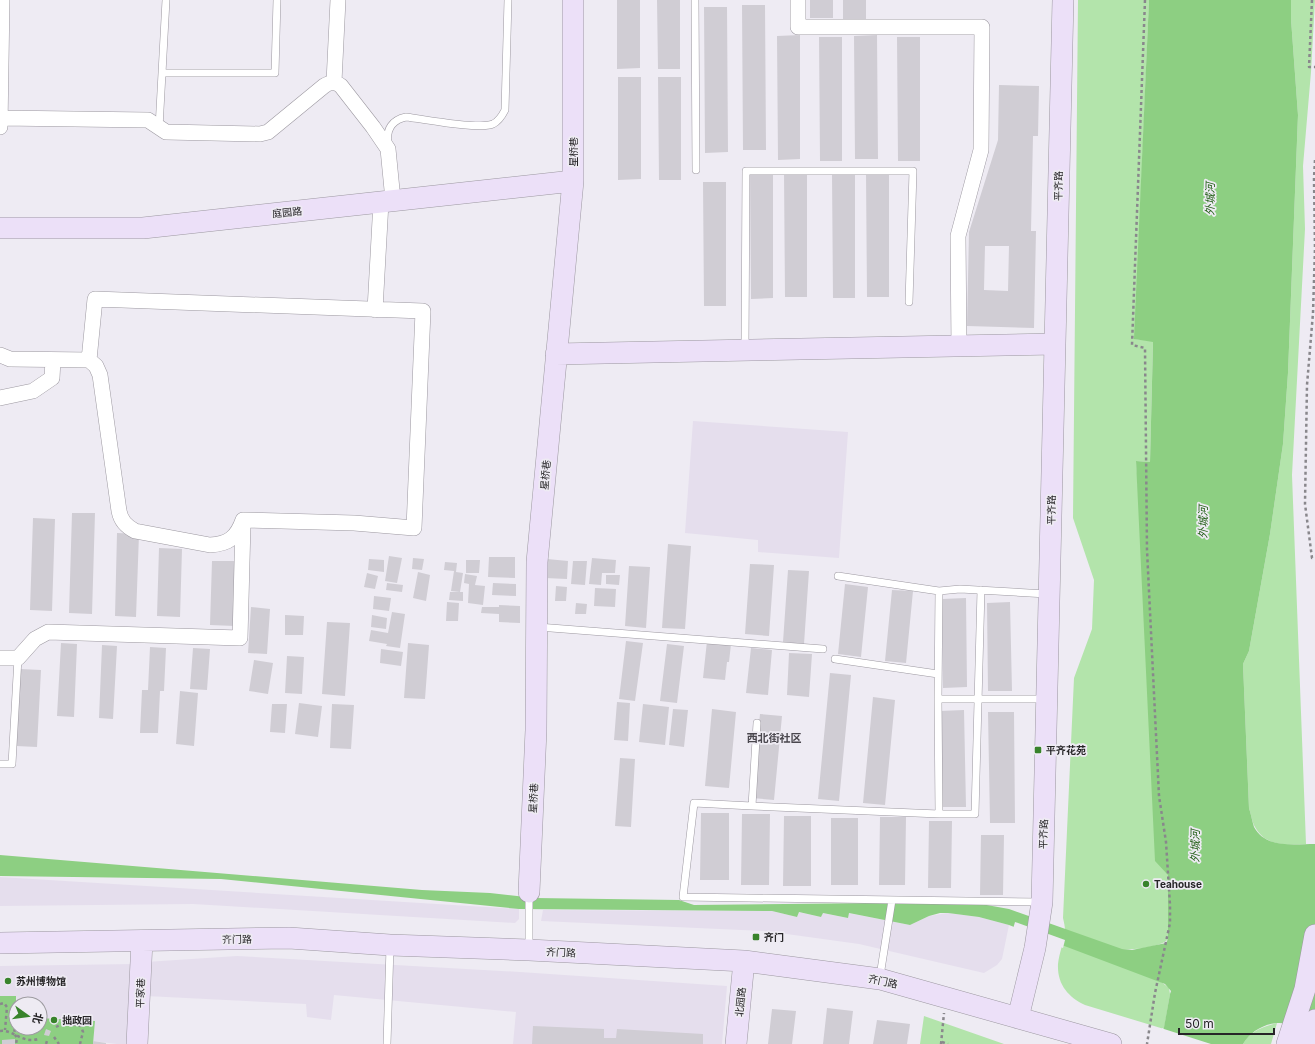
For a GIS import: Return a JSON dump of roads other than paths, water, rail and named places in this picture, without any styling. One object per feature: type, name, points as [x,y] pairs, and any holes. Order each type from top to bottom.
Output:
[{"type":"main road","name":"星桥巷","points":[[528,902],[536,730],[537,562],[573,180],[573,0]]},
{"type":"main road","name":"平齐路","points":[[1018,1018],[1036,939],[1042,902],[1063,0]]},
{"type":"main road","name":"庭园路","points":[[0,228],[143,228],[573,180]]},
{"type":"main road","points":[[556,354],[1055,344]]},
{"type":"main road","points":[[1302,1034],[1305,989],[1315,935]]},
{"type":"main road","name":"齐门路","points":[[0,943],[289,938],[390,945],[529,950],[744,961],[880,979],[1111,1044]]},
{"type":"main road","name":"平家巷","points":[[137,1044],[142,941]]},
{"type":"main road","name":"北园路","points":[[736,1044],[744,961]]},
{"type":"street","points":[[0,128],[2,0]]},
{"type":"street","points":[[334,82],[338,0]]},
{"type":"street","points":[[798,0],[798,27],[982,27],[982,150],[958,236],[959,346]]},
{"type":"street","points":[[0,118],[148,120],[166,132],[260,134],[268,132],[324,86],[330,82],[334,82],[341,86],[388,149],[387,201],[375,310]]},
{"type":"street","points":[[89,360],[95,299],[423,311],[414,528],[354,523],[243,520]]},
{"type":"street","points":[[0,355],[10,359],[89,360],[93,362],[99,370],[119,511],[124,523],[135,531],[210,544],[219,544],[228,541],[235,536],[240,529],[243,520]]},
{"type":"street","points":[[0,398],[33,391],[52,378],[52,360]]},
{"type":"street","points":[[0,658],[18,658],[35,639],[48,632],[240,638],[243,520]]},
{"type":"lane","points":[[159,128],[166,0]]},
{"type":"lane","points":[[162,73],[274,73],[277,0]]},
{"type":"lane","points":[[388,149],[388,131],[390,126],[400,118],[406,117],[474,126],[493,124],[502,116],[504,110],[508,0]]},
{"type":"lane","points":[[694,0],[696,170]]},
{"type":"lane","points":[[745,350],[746,171],[913,171],[909,302]]},
{"type":"lane","points":[[838,576],[939,591],[960,589],[1049,594]]},
{"type":"lane","points":[[981,590],[975,814],[939,814],[694,804],[683,897],[1042,902]]},
{"type":"lane","points":[[939,591],[939,814]]},
{"type":"lane","points":[[536,626],[823,649]]},
{"type":"lane","points":[[0,764],[12,764],[18,658]]},
{"type":"lane","points":[[835,659],[938,674]]},
{"type":"lane","points":[[938,699],[1046,699]]},
{"type":"lane","points":[[752,806],[757,723]]},
{"type":"lane","points":[[880,979],[892,900]]},
{"type":"lane","name":"星桥巷","points":[[528,902],[529,950]]},
{"type":"lane","points":[[387,1044],[390,945]]},
{"type":"place","name":"平齐花苑","points":[[1038,750]]},
{"type":"place","name":"Teahouse","points":[[1146,884]]},
{"type":"place","name":"齐门","points":[[756,937]]},
{"type":"place","name":"苏州博物馆","points":[[8,981]]},
{"type":"place","name":"拙政园","points":[[54,1020]]},
{"type":"district","name":"西北街社区","points":[[774,738]]},
{"type":"water label","name":"外城河","points":[[1210,199]]},
{"type":"water label","name":"外城河","points":[[1203,522]]},
{"type":"water label","name":"外城河","points":[[1195,846]]}]
